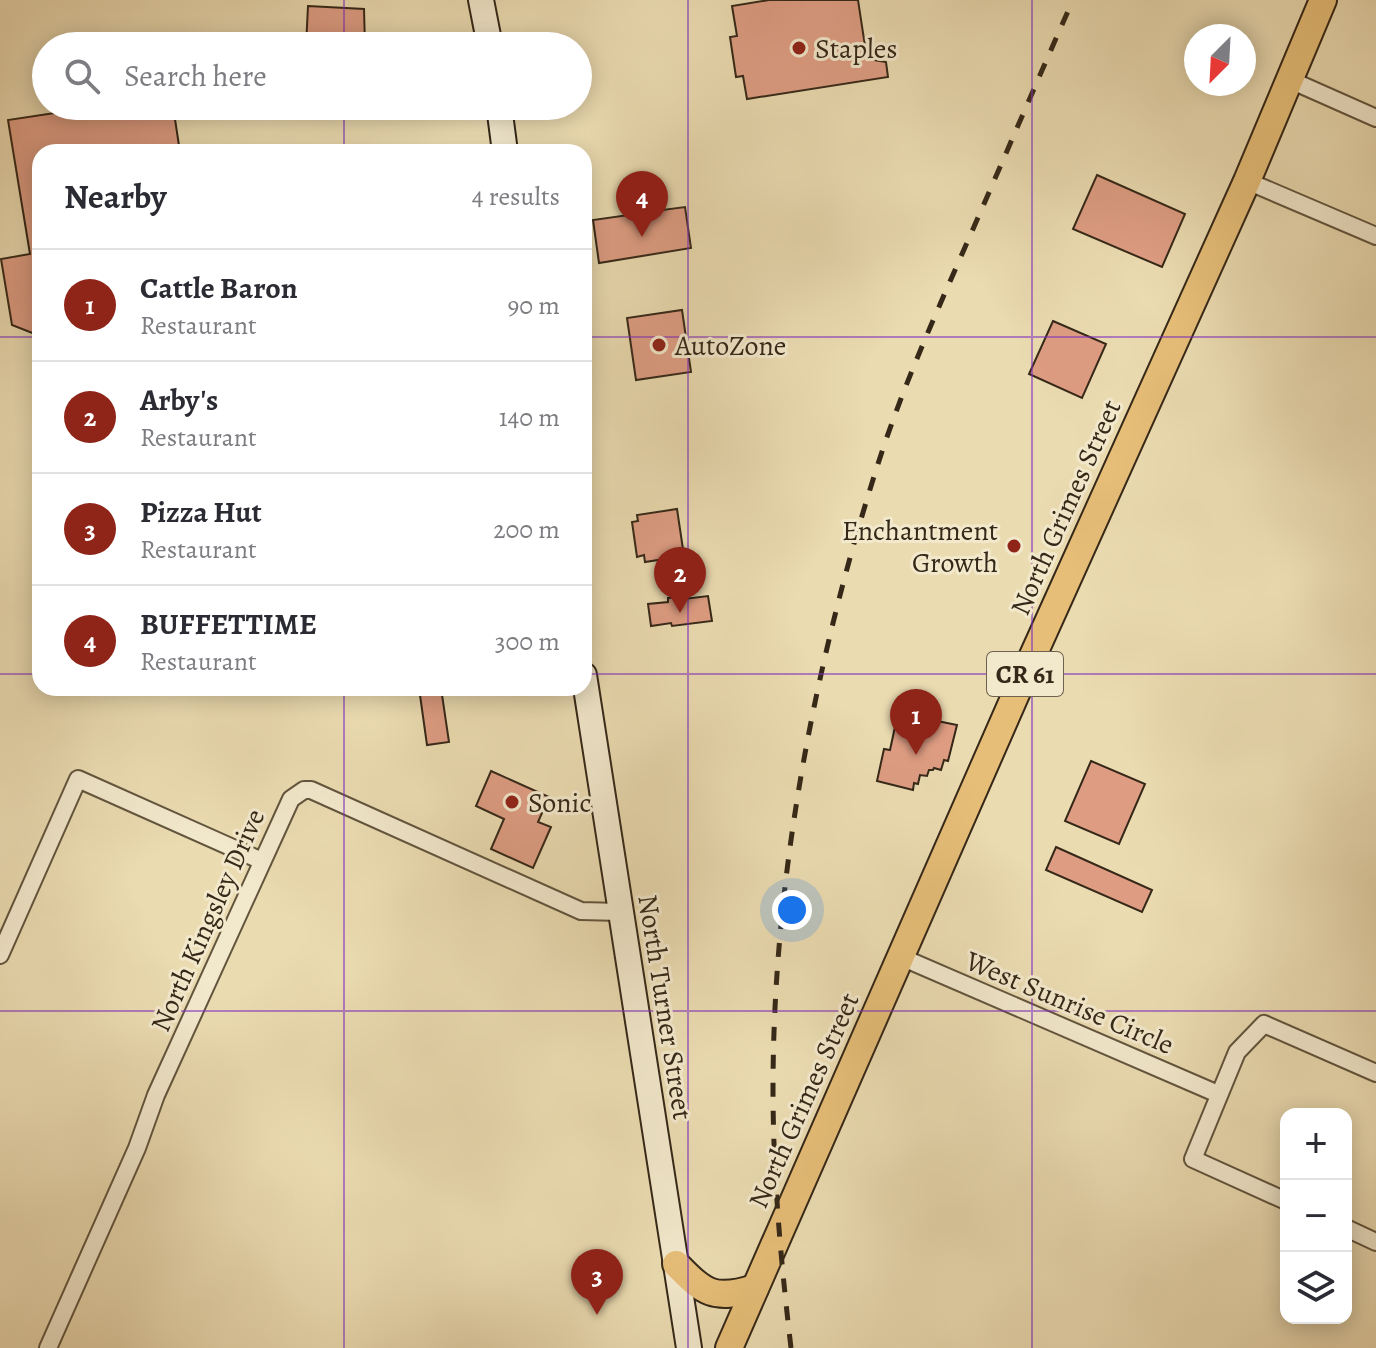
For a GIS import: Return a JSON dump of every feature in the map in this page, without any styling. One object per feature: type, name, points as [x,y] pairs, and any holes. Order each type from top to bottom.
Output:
[{"type":"main road","points":[[481,0],[487,32]]},
{"type":"main road","name":"North Grimes Street","points":[[729,1348],[1022,680],[1247,181],[1323,0]]},
{"type":"main road","points":[[501,120],[504,144]]},
{"type":"main road","name":"North Turner Street","points":[[587,696],[689,1348]]},
{"type":"main road","points":[[676,1264],[699,1288],[715,1295],[732,1296],[755,1288]]},
{"type":"main road","points":[[670,1348],[681,1298]]},
{"type":"street","points":[[1288,79],[1376,118]]},
{"type":"street","points":[[1247,181],[1376,236]]},
{"type":"street","points":[[2,946],[78,779],[262,861]]},
{"type":"street","name":"North Kingsley Drive","points":[[48,1348],[137,1148],[156,1095],[291,799],[304,790],[311,790],[581,911],[620,912]]},
{"type":"street","name":"West Sunrise Circle","points":[[901,957],[1218,1094]]},
{"type":"street","points":[[1280,1198],[1193,1159],[1237,1052],[1264,1024],[1376,1073]]},
{"type":"street","points":[[1352,1231],[1376,1242]]},
{"type":"building","name":"Staples","points":[[769,0],[858,0],[867,59],[886,62],[888,77],[747,99],[743,76],[736,77],[730,37],[737,36],[732,6]]},
{"type":"building","points":[[308,6],[364,9],[365,32],[307,32]]},
{"type":"building","points":[[32,116],[32,120],[175,120],[179,144],[32,144],[32,333],[12,325],[1,259],[30,254],[8,120]]},
{"type":"building","points":[[1097,175],[1185,214],[1162,267],[1073,229]]},
{"type":"building","points":[[653,202],[655,211],[685,207],[691,248],[599,263],[593,220],[629,215],[628,206]]},
{"type":"building","name":"AutoZone","points":[[682,310],[691,372],[636,380],[627,318]]},
{"type":"building","points":[[1053,321],[1106,344],[1082,398],[1029,374]]},
{"type":"building","points":[[677,509],[684,556],[645,562],[644,555],[637,557],[632,522],[638,521],[637,515]]},
{"type":"building","points":[[683,596],[684,599],[708,596],[712,621],[651,626],[648,604],[668,602],[668,598]]},
{"type":"building","points":[[420,696],[442,696],[449,742],[427,745]]},
{"type":"building","points":[[898,713],[957,725],[948,761],[944,760],[941,770],[934,768],[929,770],[927,776],[920,775],[913,790],[877,781],[884,749],[890,750]]},
{"type":"building","points":[[1091,761],[1145,784],[1119,844],[1065,821]]},
{"type":"building","name":"Sonic","points":[[491,771],[549,797],[538,822],[551,827],[533,868],[491,849],[504,819],[476,806]]},
{"type":"building","points":[[1056,847],[1152,890],[1142,912],[1046,870]]},
{"type":"railway","points":[[791,1348],[774,1154],[775,1010],[789,853],[816,696],[854,542],[897,411],[930,327],[1073,0]]},
{"type":"place","name":"Staples","points":[[799,48]]},
{"type":"place","name":"BUFFETTIME","points":[[642,237]]},
{"type":"place","name":"AutoZone","points":[[659,345]]},
{"type":"place","name":"Enchantment Growth","points":[[1014,546]]},
{"type":"place","name":"Arby's","points":[[680,613]]},
{"type":"place","name":"Cattle Baron","points":[[916,755]]},
{"type":"place","name":"Sonic","points":[[512,802]]},
{"type":"place","name":"Pizza Hut","points":[[597,1315]]}]
